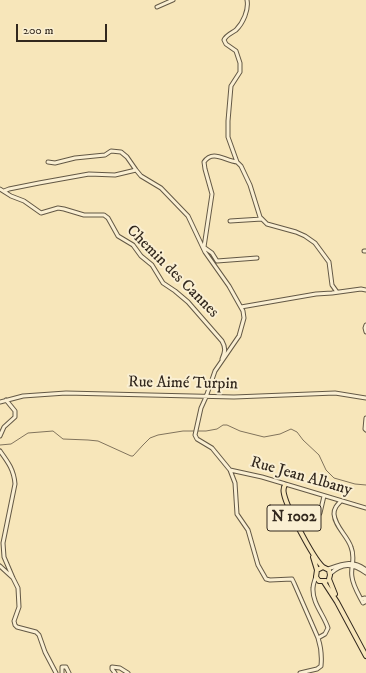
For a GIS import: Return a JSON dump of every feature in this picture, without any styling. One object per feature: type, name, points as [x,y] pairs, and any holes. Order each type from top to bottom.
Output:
[{"type":"main road","name":"N 1002","points":[[285,485],[283,488],[284,494],[291,513],[310,549],[317,570]]},
{"type":"main road","name":"N 1002","points":[[310,549],[326,568]]},
{"type":"main road","points":[[337,602],[329,579],[330,574],[326,568],[317,570],[316,576],[318,580],[322,582],[337,602],[366,656]]},
{"type":"main road","points":[[322,582],[329,579]]},
{"type":"street","points":[[158,7],[172,0]]},
{"type":"street","points":[[247,0],[246,12],[241,25],[224,40],[236,51],[240,64],[240,74],[231,86],[228,137],[237,162],[241,166],[250,185],[262,220],[267,224],[296,232],[315,243],[329,262],[332,285],[337,292]]},
{"type":"street","points":[[48,162],[55,164],[75,158],[105,155],[111,151],[121,152],[127,157],[141,176],[161,188],[188,216],[204,247],[205,252],[229,286],[241,307],[244,318],[239,336],[221,360],[211,381],[201,408],[195,435],[197,439],[212,448],[230,470],[234,483],[237,514],[248,530],[258,565],[266,579],[292,579],[294,583],[318,638],[321,652],[321,666],[317,669],[300,673]]},
{"type":"street","points":[[204,247],[212,194],[204,162],[209,156],[217,156],[237,162]]},
{"type":"street","points":[[4,191],[89,174],[115,175],[136,170]]},
{"type":"street","name":"Chemin des Cannes","points":[[0,189],[24,201],[41,213],[58,208],[84,215],[104,215],[108,218],[118,236],[133,245],[141,256],[152,265],[163,283],[188,302],[222,341],[225,346],[225,350],[221,360]]},
{"type":"street","points":[[230,221],[262,220]]},
{"type":"street","points":[[204,247],[212,253],[217,261],[257,258]]},
{"type":"street","points":[[241,307],[316,294],[332,294],[361,289],[366,290]]},
{"type":"street","points":[[366,325],[366,332]]},
{"type":"street","name":"Rue Aimé Turpin","points":[[0,402],[22,396],[66,393],[234,397],[335,393],[366,398]]},
{"type":"street","points":[[0,436],[4,427],[15,417],[15,411],[6,400]]},
{"type":"street","points":[[366,418],[366,430]]},
{"type":"street","points":[[0,451],[10,466],[15,484],[6,522],[3,550],[18,588],[19,607],[14,621],[15,625],[17,627],[36,632],[39,635],[45,652],[56,673]]},
{"type":"street","name":"Rue Jean Albany","points":[[230,470],[366,508]]},
{"type":"street","points":[[313,524],[320,513],[324,496]]},
{"type":"street","points":[[341,501],[335,506],[334,514],[338,526],[351,546],[353,564],[352,579],[361,599]]},
{"type":"street","points":[[326,568],[341,564],[353,564],[366,572]]},
{"type":"street","points":[[330,574],[336,568],[353,564]]},
{"type":"street","points":[[0,566],[13,578]]},
{"type":"street","points":[[316,576],[312,589],[318,609],[328,628],[325,634],[318,638]]},
{"type":"street","points":[[312,589],[317,584],[322,582]]},
{"type":"street","points":[[62,673],[62,667],[64,666],[69,673]]},
{"type":"street","points":[[115,673],[112,667],[120,668],[128,673]]},
{"type":"waterway","points":[[0,445],[11,444],[28,433],[53,431],[63,439],[98,441],[133,456],[150,438],[158,435],[183,431],[206,431],[217,429],[223,425],[264,437],[280,434],[291,429],[297,432],[319,455],[326,470],[334,478],[355,484],[366,485]]}]
